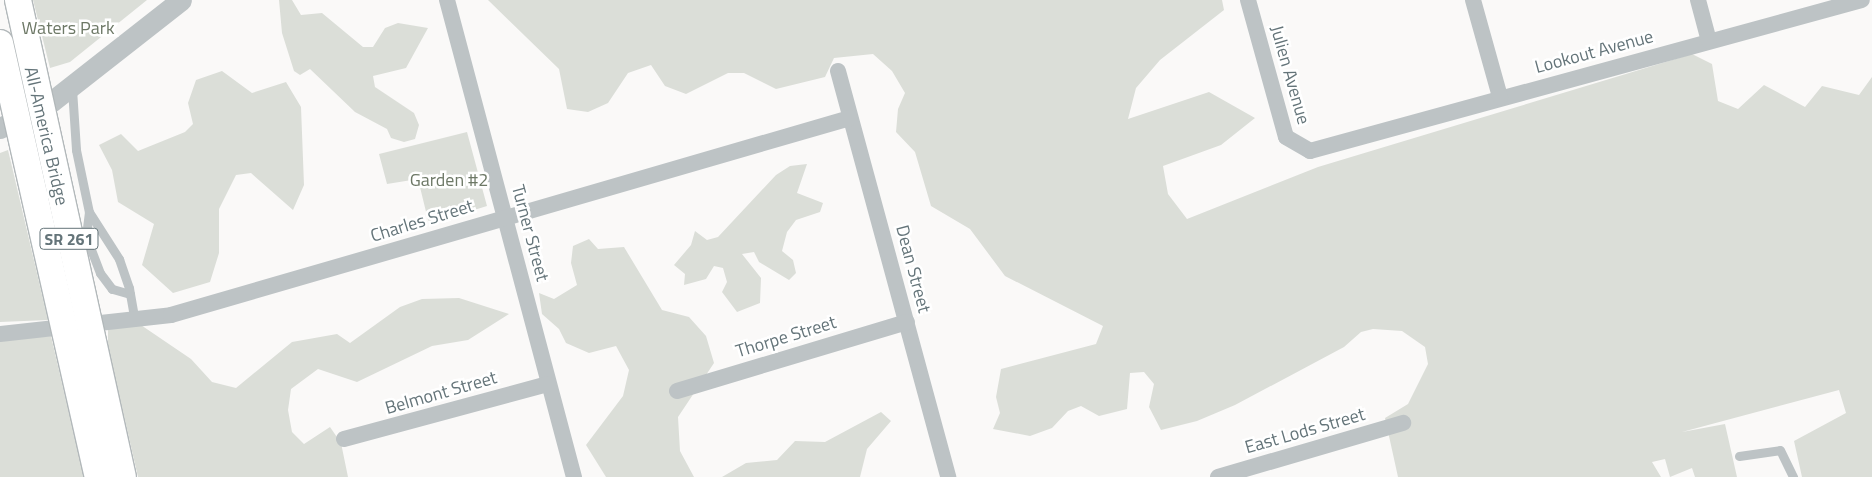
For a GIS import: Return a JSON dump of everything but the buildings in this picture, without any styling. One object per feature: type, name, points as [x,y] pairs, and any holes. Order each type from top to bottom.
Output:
[{"type":"main road","name":"All-America Bridge","points":[[18,0],[123,477]]},
{"type":"main road","name":"All-America Bridge","points":[[0,43],[98,477]]},
{"type":"street","points":[[0,128],[51,102],[181,0]]},
{"type":"street","name":"Turner Street","points":[[447,0],[574,477]]},
{"type":"street","name":"Julien Avenue","points":[[1248,0],[1286,137],[1310,151],[1337,144]]},
{"type":"street","points":[[1473,0],[1500,97]]},
{"type":"street","points":[[1698,0],[1709,41]]},
{"type":"street","name":"Lookout Avenue","points":[[1337,144],[1500,97],[1862,0]]},
{"type":"street","name":"Dean Street","points":[[838,71],[948,477]]},
{"type":"street","name":"Charles Street","points":[[0,334],[135,321],[171,315],[506,216],[850,118]]},
{"type":"street","name":"Thorpe Street","points":[[677,391],[907,322]]},
{"type":"street","name":"Belmont Street","points":[[344,438],[548,384]]},
{"type":"street","name":"East Lods Street","points":[[1218,477],[1403,423]]},
{"type":"lane","points":[[73,84],[76,150],[89,212],[86,236],[100,273],[112,289],[130,294]]},
{"type":"lane","points":[[89,212],[119,259],[130,294],[135,321]]},
{"type":"lane","points":[[1739,456],[1780,450],[1793,477]]},
{"type":"green space","name":"Waters Park","points":[[33,0],[147,0],[70,62],[50,68]]},
{"type":"green space","points":[[279,0],[292,0],[301,15],[322,13],[363,47],[373,47],[385,28],[398,23],[428,28],[406,68],[373,76],[375,87],[414,113],[419,125],[415,139],[404,142],[391,138],[387,129],[355,112],[310,69],[300,75],[294,71],[282,33]]},
{"type":"green space","points":[[488,0],[1222,0],[1224,10],[1160,60],[1136,88],[1128,119],[1209,92],[1255,118],[1221,145],[1163,166],[1168,194],[1187,219],[1318,167],[1692,54],[1712,64],[1718,101],[1738,109],[1764,85],[1805,107],[1822,86],[1859,95],[1872,77],[1872,477],[1802,477],[1794,441],[1846,413],[1839,390],[1682,432],[1725,424],[1737,477],[1695,477],[1692,468],[1670,477],[1665,459],[1652,462],[1661,477],[1398,477],[1385,418],[1408,404],[1428,364],[1425,347],[1402,331],[1373,329],[1361,332],[1344,347],[1235,405],[1197,421],[1161,430],[1149,407],[1154,384],[1144,372],[1130,373],[1127,409],[1099,416],[1081,406],[1068,411],[1052,428],[1030,436],[993,429],[1000,413],[996,397],[1001,369],[1096,344],[1103,326],[1005,276],[970,229],[931,206],[915,152],[896,132],[898,109],[905,93],[892,71],[873,54],[834,58],[825,77],[776,89],[744,73],[728,73],[686,94],[665,86],[651,65],[628,73],[608,103],[588,112],[567,109],[559,69]]},
{"type":"green space","points":[[222,71],[252,93],[286,82],[301,107],[304,185],[293,210],[251,173],[236,175],[219,209],[219,253],[210,282],[173,293],[142,265],[154,224],[118,202],[112,170],[99,145],[121,134],[138,151],[185,132],[193,124],[188,103],[196,80]]},
{"type":"green space","name":"Garden #2","points":[[467,132],[487,206],[429,224],[418,179],[387,184],[379,154]]},
{"type":"green space","points":[[8,150],[48,320],[0,322],[0,153]]},
{"type":"green space","points":[[807,164],[797,193],[823,203],[820,212],[796,220],[787,232],[782,251],[793,260],[796,273],[789,280],[759,262],[754,252],[742,254],[761,278],[760,303],[737,312],[722,292],[727,282],[723,268],[714,266],[706,279],[684,285],[685,274],[674,265],[691,245],[695,231],[707,240],[718,237],[776,175],[790,166]]},
{"type":"green space","points":[[589,239],[598,249],[624,247],[662,310],[689,317],[706,336],[714,363],[678,417],[680,451],[694,477],[606,477],[586,445],[623,396],[629,370],[616,346],[589,353],[566,343],[559,329],[542,314],[539,293],[554,299],[577,285],[571,263],[573,246]]},
{"type":"green space","points":[[459,298],[509,314],[468,340],[432,346],[357,382],[318,369],[291,389],[288,410],[292,432],[304,444],[330,427],[341,443],[348,477],[138,477],[108,347],[108,323],[135,321],[191,359],[212,382],[236,388],[292,342],[337,334],[350,343],[400,307],[422,299]]},
{"type":"green space","points":[[51,336],[84,477],[0,477],[0,340]]},
{"type":"green space","points":[[881,412],[891,421],[867,449],[860,477],[722,477],[746,463],[777,460],[795,441],[825,442]]}]
